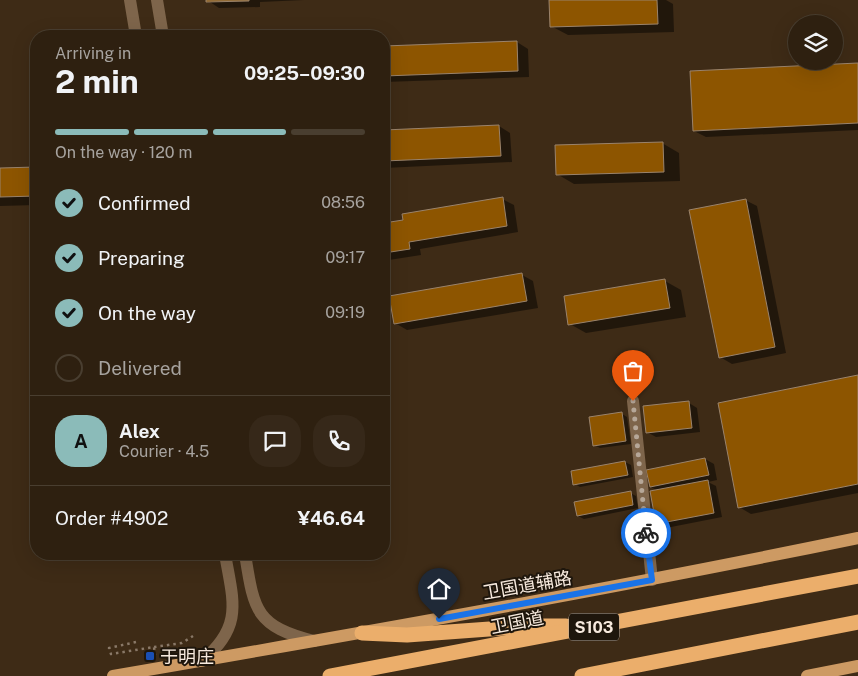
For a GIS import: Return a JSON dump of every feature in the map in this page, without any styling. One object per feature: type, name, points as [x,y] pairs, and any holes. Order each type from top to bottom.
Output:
[{"type":"highway","name":"卫国道","points":[[330,676],[858,576]]},
{"type":"highway","points":[[582,676],[858,622]]},
{"type":"highway","points":[[362,633],[416,635],[530,626],[587,628]]},
{"type":"main road","name":"卫国道辅路","points":[[114,676],[652,580],[858,538]]},
{"type":"main road","points":[[807,676],[858,666]]},
{"type":"street","points":[[130,0],[135,30]]},
{"type":"street","points":[[157,0],[161,30]]},
{"type":"street","points":[[633,401],[652,580]]},
{"type":"street","points":[[202,661],[225,638],[232,618],[232,595],[225,560]]},
{"type":"street","points":[[246,560],[252,599],[265,619],[286,634],[314,641]]},
{"type":"path","points":[[136,642],[109,648],[111,654],[182,643],[193,636]]},
{"type":"path","points":[[154,647],[155,657]]},
{"type":"building","points":[[206,0],[249,0],[249,1],[206,2]]},
{"type":"building","points":[[549,0],[657,0],[658,24],[550,27]]},
{"type":"building","points":[[517,41],[518,71],[390,76],[390,46]]},
{"type":"building","points":[[858,63],[858,123],[693,131],[690,71],[788,66],[788,70],[843,70],[843,64]]},
{"type":"building","points":[[499,125],[501,156],[390,161],[390,130]]},
{"type":"building","points":[[663,142],[664,172],[556,175],[555,145]]},
{"type":"building","points":[[30,167],[30,196],[0,197],[0,168]]},
{"type":"building","points":[[503,197],[507,226],[409,242],[410,249],[390,252],[390,222],[403,220],[402,214]]},
{"type":"building","points":[[746,199],[775,347],[719,358],[689,210]]},
{"type":"building","points":[[522,273],[527,301],[394,324],[390,296]]},
{"type":"building","points":[[665,279],[670,308],[568,325],[564,296]]},
{"type":"building","points":[[858,375],[858,484],[738,508],[718,403]]},
{"type":"building","points":[[689,401],[692,428],[646,433],[643,406]]},
{"type":"building","points":[[622,412],[626,441],[593,446],[589,417]]},
{"type":"building","points":[[705,458],[709,475],[650,487],[646,470]]},
{"type":"building","points":[[625,461],[628,475],[573,485],[571,471]]},
{"type":"building","points":[[708,480],[714,513],[656,524],[650,491]]},
{"type":"building","points":[[631,491],[633,505],[577,516],[574,502]]},
{"type":"way so far","points":[[633,401],[646,533]]},
{"type":"place","name":"于明庄","points":[[150,656]]},
{"type":"route","points":[[439,619],[652,580],[646,533]]}]
